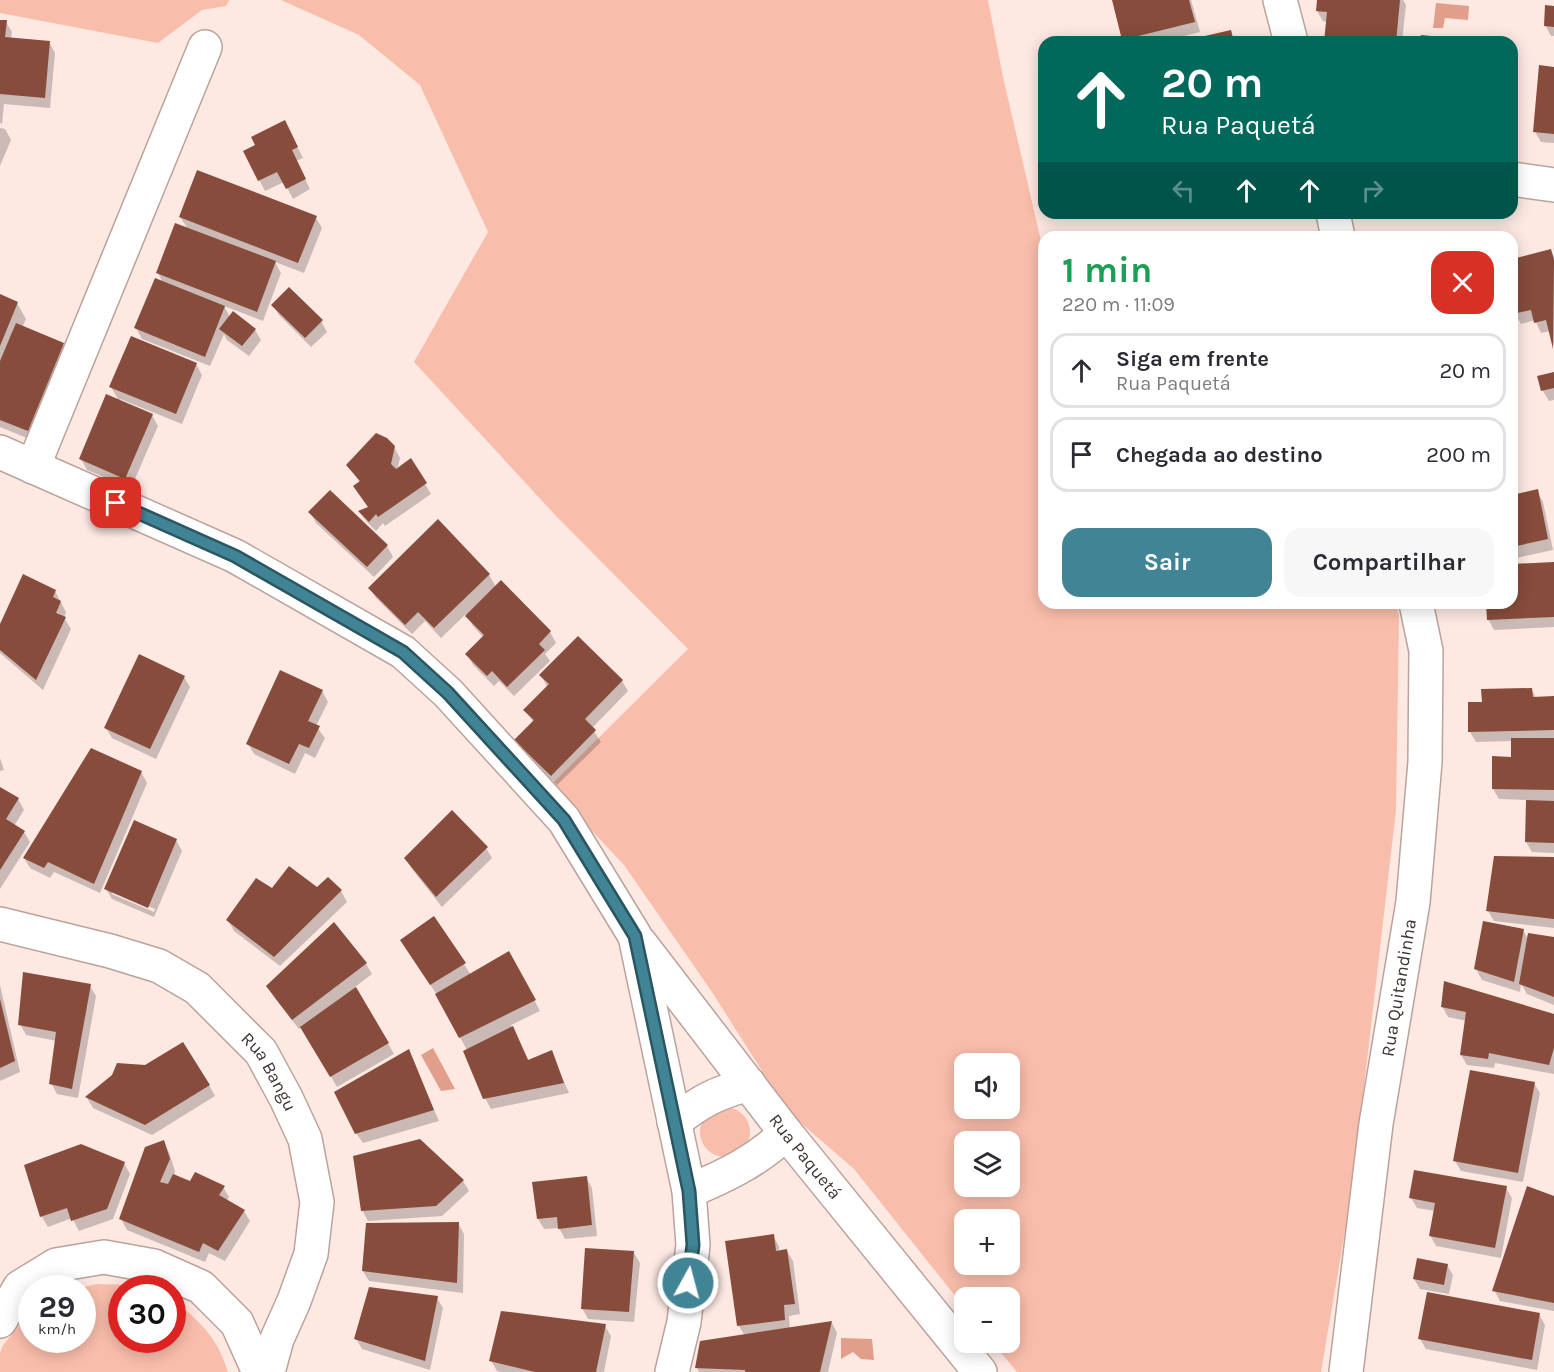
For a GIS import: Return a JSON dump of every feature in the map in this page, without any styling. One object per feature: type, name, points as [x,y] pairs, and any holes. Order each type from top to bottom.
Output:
[{"type":"street","points":[[1280,0],[1289,36]]},
{"type":"street","points":[[33,466],[205,47]]},
{"type":"street","points":[[1518,180],[1554,185]]},
{"type":"street","name":"Rua Paquetá","points":[[0,452],[235,556],[403,652],[448,693],[564,820],[635,936],[786,1133],[980,1372]]},
{"type":"street","name":"Rua Quitandinha","points":[[1346,1372],[1376,1124],[1413,902],[1425,762],[1426,651],[1417,609]]},
{"type":"street","name":"Rua Bangu","points":[[0,924],[110,951],[159,966],[197,988],[261,1052],[305,1139],[317,1202],[311,1254],[277,1339],[268,1372]]},
{"type":"street","name":"Rua Paquetá","points":[[635,936],[689,1191],[693,1245],[684,1322],[672,1372]]},
{"type":"street","points":[[674,1122],[694,1106],[721,1091],[749,1084]]},
{"type":"street","points":[[689,1191],[728,1175],[769,1150],[786,1133]]},
{"type":"street","points":[[0,1321],[20,1287],[56,1265],[104,1257],[154,1266],[201,1287],[237,1323],[259,1372]]},
{"type":"shaded area","points":[[0,0],[229,0],[226,6],[202,10],[158,43],[0,13]]},
{"type":"shaded area","points":[[281,0],[988,0],[1003,77],[1039,231],[1038,609],[1397,609],[1396,810],[1352,1190],[1321,1372],[1017,1372],[1001,1353],[1020,1353],[1020,1287],[954,1287],[954,1294],[854,1169],[788,1112],[712,992],[624,865],[550,786],[688,649],[557,517],[414,362],[488,232],[420,85],[359,35]]},
{"type":"shaded area","points":[[1436,3],[1469,6],[1468,20],[1445,18],[1443,28],[1433,28]]},
{"type":"shaded area","points":[[433,1048],[455,1089],[441,1091],[421,1055]]},
{"type":"shaded area","points":[[725,1107],[743,1114],[750,1132],[743,1150],[725,1157],[707,1150],[700,1132],[707,1114]]},
{"type":"shaded area","points":[[96,1284],[108,1284],[108,1353],[186,1353],[186,1311],[207,1331],[219,1349],[228,1372],[0,1372],[0,1353],[3,1345],[18,1327],[18,1353],[96,1353]]},
{"type":"shaded area","points":[[841,1338],[872,1339],[874,1360],[861,1359],[853,1352],[841,1359]]},
{"type":"building","points":[[1112,0],[1189,0],[1195,22],[1138,36],[1121,36]]},
{"type":"building","points":[[1317,0],[1400,0],[1397,36],[1325,36],[1327,12],[1316,11]]},
{"type":"building","points":[[1545,5],[1554,6],[1554,27],[1544,26]]},
{"type":"building","points":[[0,20],[7,20],[5,37],[50,41],[45,98],[0,94]]},
{"type":"building","points":[[1231,30],[1232,36],[1205,36]]},
{"type":"building","points":[[1539,65],[1554,67],[1554,134],[1533,132]]},
{"type":"building","points":[[285,120],[298,147],[292,150],[306,179],[286,189],[277,172],[258,181],[243,151],[255,145],[251,137]]},
{"type":"building","points":[[197,170],[317,216],[298,263],[179,217]]},
{"type":"building","points":[[175,223],[276,261],[257,312],[156,273]]},
{"type":"building","points":[[1551,249],[1554,260],[1553,349],[1546,320],[1534,323],[1531,310],[1518,313],[1518,257]]},
{"type":"building","points":[[155,278],[225,306],[205,357],[134,328]]},
{"type":"building","points":[[289,287],[323,320],[305,338],[271,305]]},
{"type":"building","points":[[0,294],[18,302],[0,346]]},
{"type":"building","points":[[233,311],[256,329],[242,346],[219,329]]},
{"type":"building","points":[[16,323],[64,343],[28,431],[0,420],[0,361]]},
{"type":"building","points":[[131,336],[197,363],[176,414],[109,387]]},
{"type":"building","points":[[1554,372],[1554,388],[1541,391],[1537,376]]},
{"type":"building","points":[[106,394],[153,414],[125,479],[79,459]]},
{"type":"building","points":[[376,433],[387,438],[395,446],[391,464],[396,469],[411,458],[427,483],[378,517],[376,514],[369,522],[358,511],[368,507],[353,486],[360,481],[346,465]]},
{"type":"building","points":[[1538,489],[1548,539],[1518,546],[1518,494]]},
{"type":"building","points":[[330,490],[388,545],[367,567],[308,512]]},
{"type":"building","points":[[438,519],[490,574],[434,628],[418,612],[405,625],[368,588]]},
{"type":"building","points":[[1554,562],[1554,617],[1487,620],[1486,609],[1518,609],[1518,564]]},
{"type":"building","points":[[23,574],[56,590],[53,597],[61,601],[56,613],[66,617],[36,680],[0,650],[0,624]]},
{"type":"building","points":[[501,580],[551,631],[539,644],[545,650],[507,687],[492,671],[487,676],[465,654],[484,635],[465,616]]},
{"type":"building","points":[[578,636],[623,680],[585,719],[596,730],[551,776],[514,740],[534,720],[523,710],[549,684],[539,675]]},
{"type":"building","points":[[139,654],[185,676],[150,749],[104,728]]},
{"type":"building","points":[[280,670],[323,690],[308,721],[320,726],[309,748],[299,744],[289,764],[246,744]]},
{"type":"building","points":[[1532,688],[1533,697],[1554,696],[1554,730],[1468,732],[1468,702],[1482,702],[1481,689]]},
{"type":"building","points":[[1511,738],[1554,738],[1554,790],[1492,789],[1492,756],[1511,757]]},
{"type":"building","points":[[91,748],[142,771],[94,884],[48,862],[44,868],[23,858]]},
{"type":"building","points":[[0,787],[19,798],[6,819],[25,831],[0,870]]},
{"type":"building","points":[[1526,800],[1554,801],[1554,843],[1525,842]]},
{"type":"building","points":[[452,810],[488,847],[436,897],[404,858]]},
{"type":"building","points":[[134,820],[177,839],[148,908],[104,889]]},
{"type":"building","points":[[1494,856],[1554,857],[1554,919],[1486,911]]},
{"type":"building","points":[[289,866],[317,887],[328,877],[342,890],[274,957],[226,920],[256,878],[272,888]]},
{"type":"building","points":[[434,916],[466,963],[430,985],[400,940]]},
{"type":"building","points":[[1483,921],[1524,929],[1514,982],[1474,969]]},
{"type":"building","points":[[334,922],[367,963],[292,1020],[266,986]]},
{"type":"building","points":[[1528,933],[1554,937],[1554,997],[1519,984]]},
{"type":"building","points":[[509,951],[536,1000],[459,1038],[435,994]]},
{"type":"building","points":[[23,972],[91,984],[72,1089],[49,1084],[56,1032],[18,1025]]},
{"type":"building","points":[[1444,981],[1554,1014],[1554,1048],[1549,1065],[1489,1053],[1488,1059],[1460,1055],[1466,1012],[1441,1007]]},
{"type":"building","points":[[356,987],[389,1043],[330,1077],[300,1027]]},
{"type":"building","points":[[0,999],[15,1061],[0,1068]]},
{"type":"building","points":[[513,1026],[528,1060],[552,1050],[564,1083],[483,1099],[463,1051]]},
{"type":"building","points":[[183,1042],[210,1085],[145,1125],[85,1097],[112,1075],[117,1063],[145,1065]]},
{"type":"building","points":[[409,1049],[434,1110],[355,1134],[334,1092]]},
{"type":"building","points":[[1470,1070],[1535,1082],[1518,1173],[1453,1161]]},
{"type":"building","points":[[420,1139],[464,1180],[436,1206],[361,1211],[353,1156]]},
{"type":"building","points":[[164,1140],[170,1159],[160,1182],[168,1184],[173,1174],[190,1181],[195,1172],[225,1186],[219,1195],[245,1210],[218,1251],[203,1243],[199,1252],[119,1219],[145,1147]]},
{"type":"building","points":[[81,1144],[125,1162],[107,1209],[71,1221],[67,1208],[40,1217],[24,1165]]},
{"type":"building","points":[[1414,1170],[1507,1186],[1495,1248],[1429,1236],[1435,1203],[1409,1198]]},
{"type":"building","points":[[587,1176],[592,1225],[558,1229],[557,1217],[537,1219],[532,1182]]},
{"type":"building","points":[[1527,1186],[1554,1196],[1554,1303],[1492,1291]]},
{"type":"building","points":[[459,1222],[457,1283],[362,1271],[366,1223]]},
{"type":"building","points":[[774,1234],[776,1251],[787,1249],[795,1304],[784,1305],[785,1320],[737,1326],[725,1241]]},
{"type":"building","points":[[585,1248],[634,1251],[629,1312],[581,1309]]},
{"type":"building","points":[[1417,1258],[1448,1264],[1444,1285],[1413,1279]]},
{"type":"building","points":[[369,1287],[438,1296],[425,1361],[354,1339]]},
{"type":"building","points":[[1427,1292],[1540,1313],[1532,1360],[1418,1339]]},
{"type":"building","points":[[501,1311],[606,1324],[596,1372],[535,1372],[489,1361]]},
{"type":"building","points":[[832,1321],[820,1372],[745,1372],[745,1370],[695,1368],[700,1341]]},
{"type":"route","points":[[116,503],[235,556],[403,652],[448,693],[564,820],[635,936],[689,1191],[693,1245],[688,1283]]}]
